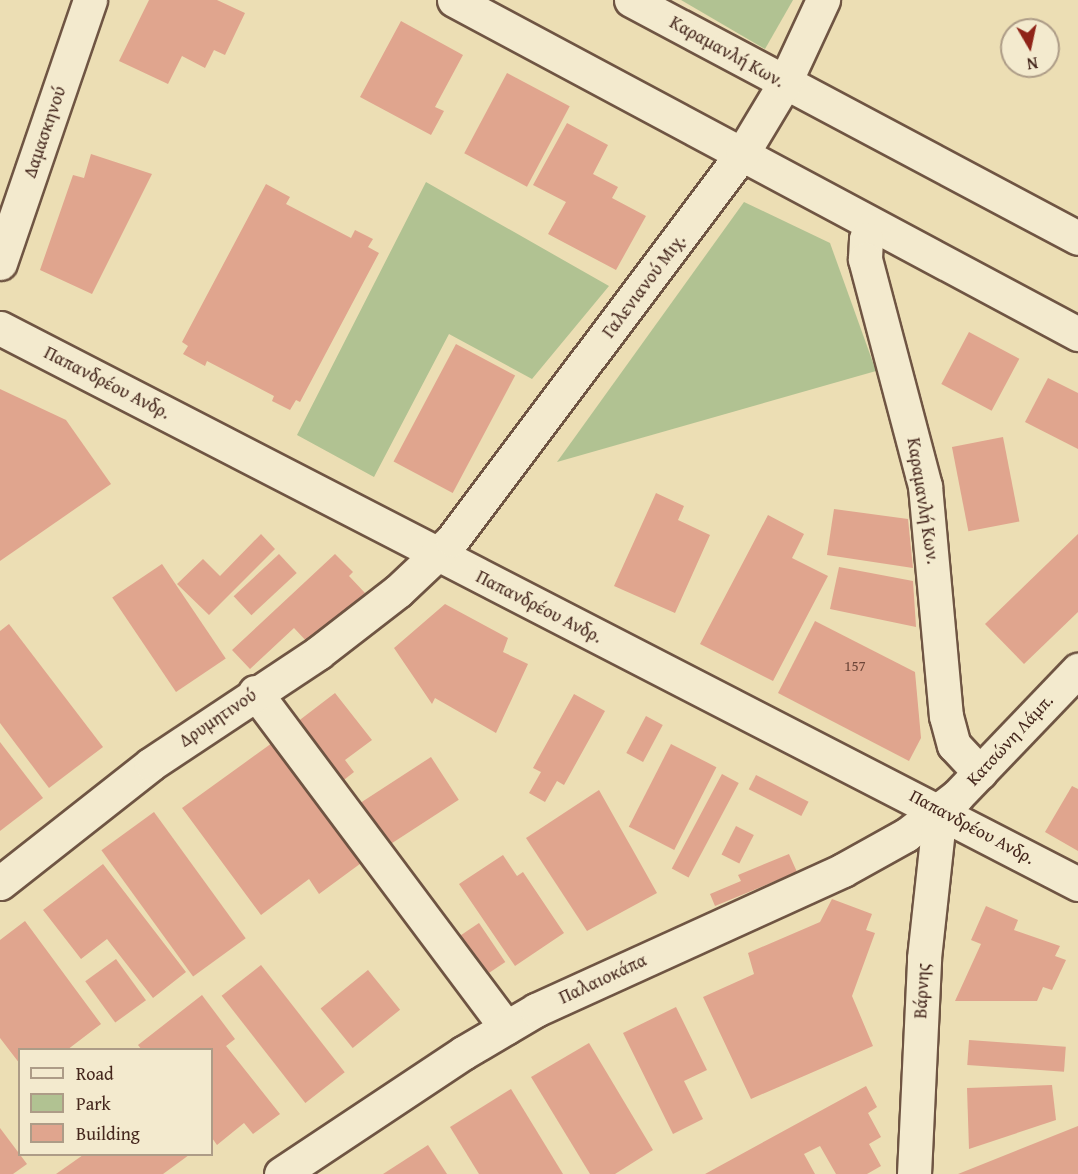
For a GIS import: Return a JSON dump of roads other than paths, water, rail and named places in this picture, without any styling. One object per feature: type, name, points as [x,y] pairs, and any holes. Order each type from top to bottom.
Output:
[{"type":"street","name":"Δαμασκηνού","points":[[0,263],[90,0]]},
{"type":"street","points":[[453,0],[1078,334]]},
{"type":"street","name":"Καραμανλή Κων.","points":[[631,0],[784,84],[1078,238]]},
{"type":"street","name":"Γαλενιανού Μιχ.","points":[[438,555],[473,516],[742,154],[784,84],[823,0]]},
{"type":"street","name":"Καραμανλή Κων.","points":[[874,226],[866,238],[865,259],[925,486],[948,724],[954,745],[980,773]]},
{"type":"street","name":"Παπανδρέου Ανδρ.","points":[[0,328],[438,555],[940,810],[1078,884]]},
{"type":"street","name":"Δρυμητινού","points":[[0,883],[152,764],[255,692],[318,653],[438,555]]},
{"type":"street","name":"Κατσώνη Λάμπ.","points":[[940,810],[980,773],[1078,670]]},
{"type":"street","points":[[255,692],[506,1027]]},
{"type":"street","name":"Παλαιοκάπα","points":[[281,1174],[506,1027],[568,994],[843,870],[906,835],[940,810]]},
{"type":"street","name":"Βάρνης","points":[[914,1174],[924,958],[940,810]]}]
